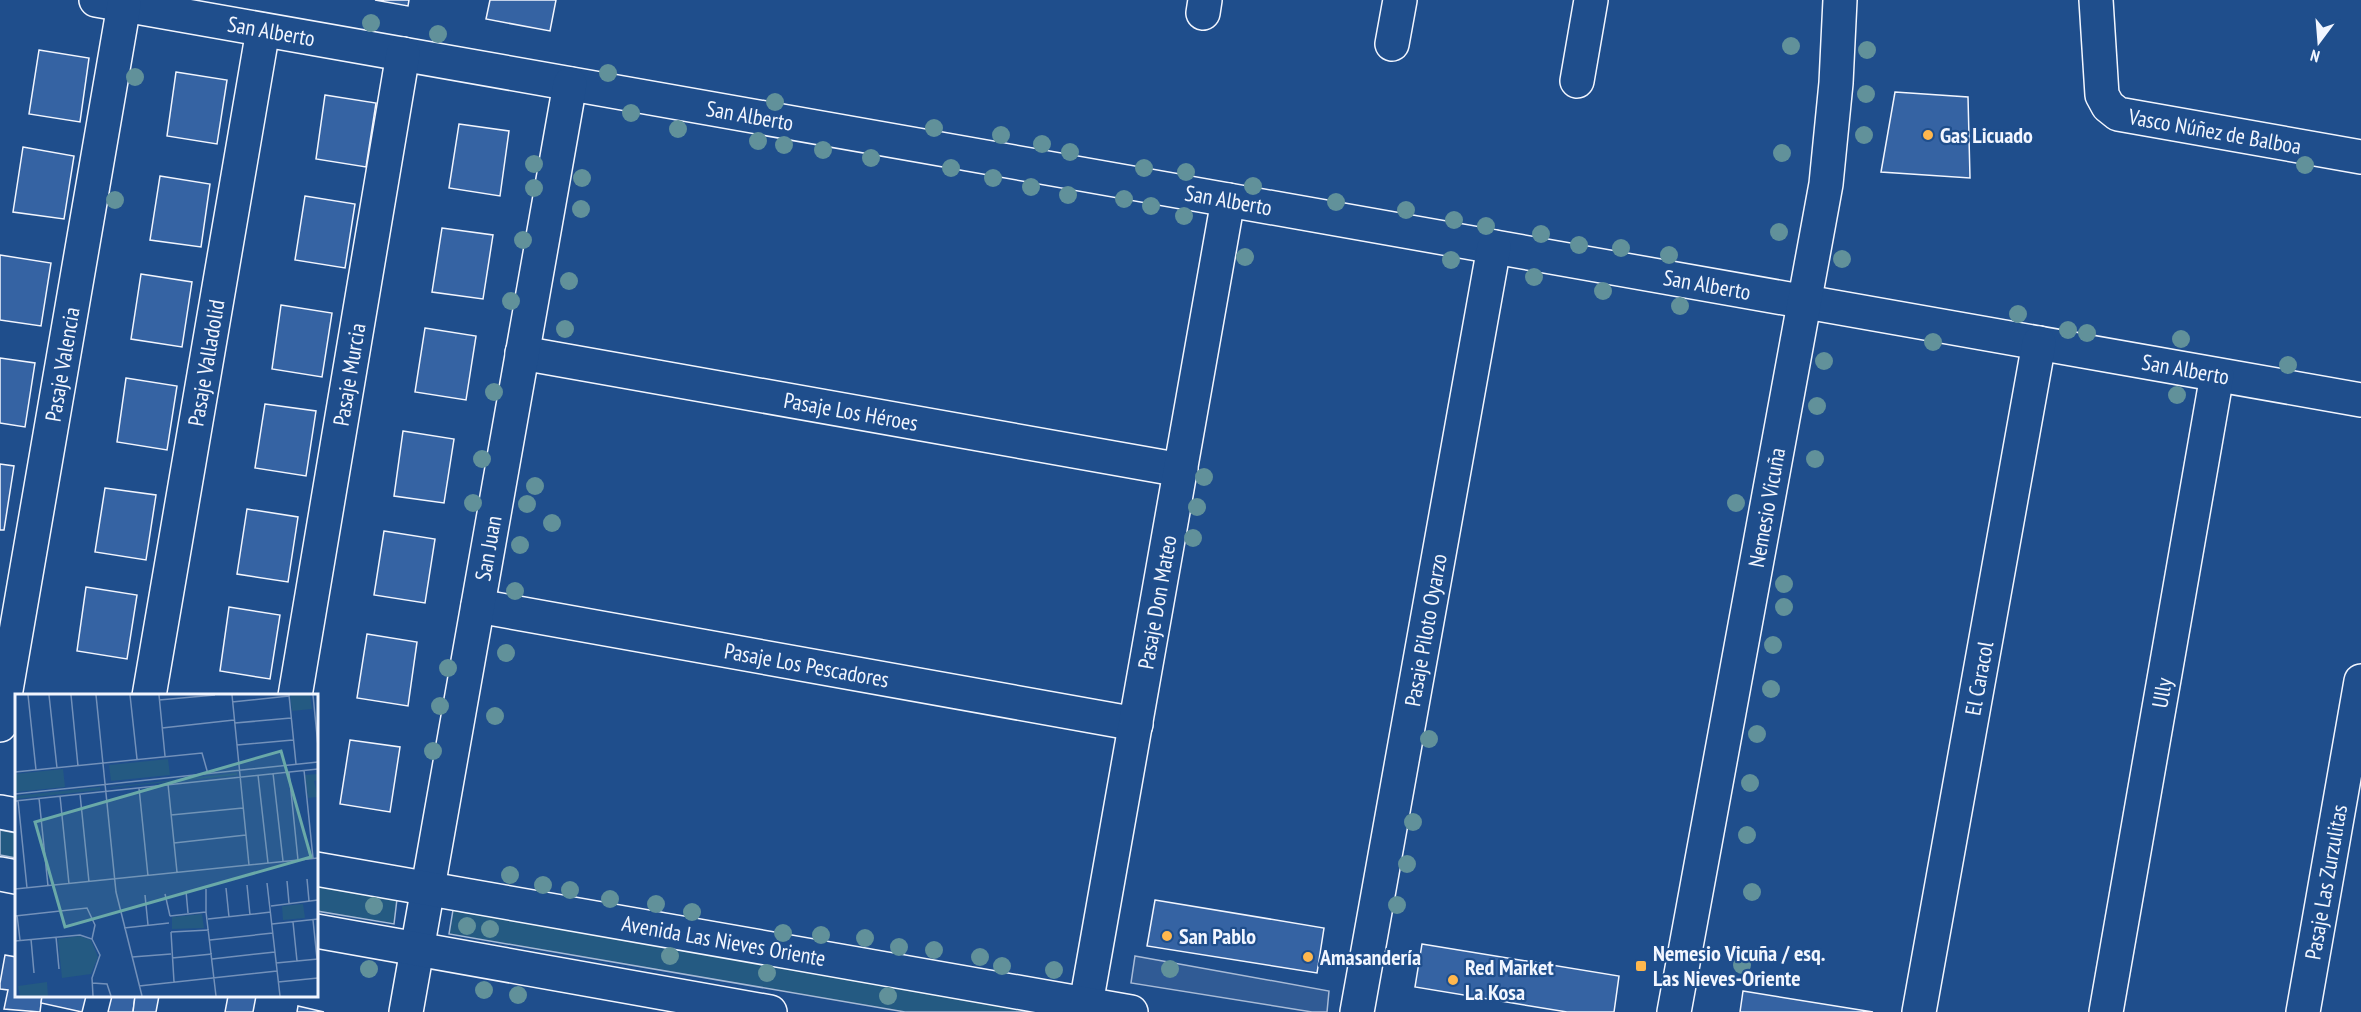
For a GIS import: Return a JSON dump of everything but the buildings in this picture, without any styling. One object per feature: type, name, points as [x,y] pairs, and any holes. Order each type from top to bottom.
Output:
[{"type":"street","points":[[1392,44],[1400,0]]},
{"type":"street","points":[[1576,81],[1591,0]]},
{"type":"street","name":"Nemesio Vicuña","points":[[1674,1012],[1826,184],[1836,83],[1839,0]]},
{"type":"street","name":"Vasco Núñez de Balboa","points":[[2096,0],[2102,95],[2108,106],[2118,114],[2361,158]]},
{"type":"street","name":"San Alberto","points":[[110,2],[2361,400]]},
{"type":"street","name":"Pasaje Valencia","points":[[0,725],[110,2]]},
{"type":"street","name":"Pasaje Valladolid","points":[[148,694],[263,30]]},
{"type":"street","name":"Pasaje Murcia","points":[[295,694],[403,54]]},
{"type":"street","name":"San Juan","points":[[406,1012],[570,84]]},
{"type":"street","name":"Pasaje Don Mateo","points":[[1086,1004],[1228,200]]},
{"type":"street","name":"Pasaje Piloto Oyarzo","points":[[1357,1012],[1494,247]]},
{"type":"street","name":"El Caracol","points":[[1919,1012],[2038,343]]},
{"type":"street","name":"Pasaje Los Héroes","points":[[522,353],[1181,470]]},
{"type":"street","name":"Ully","points":[[2106,1012],[2217,375]]},
{"type":"street","name":"Pasaje Los Pescadores","points":[[478,606],[1136,724]]},
{"type":"street","name":"Pasaje Las Zurzulitas","points":[[2303,1012],[2361,681]]},
{"type":"street","points":[[0,812],[15,815]]},
{"type":"street","name":"Avenida Las Nieves Oriente","points":[[318,869],[1131,1012]]},
{"type":"street","points":[[0,874],[15,877]]},
{"type":"street","points":[[318,931],[709,1007],[770,1012]]},
{"type":"shaded area","points":[[0,830],[15,833],[15,858],[0,855]]},
{"type":"shaded area","points":[[318,885],[397,899],[394,924],[318,911]]},
{"type":"shaded area","points":[[453,910],[1046,1012],[905,1012],[449,934]]},
{"type":"shaded area","points":[[1135,956],[1329,991],[1327,1012],[1312,1012],[1131,983]]},
{"type":"place","name":"Gas Licuado","points":[[1928,135]]},
{"type":"place","name":"San Pablo","points":[[1167,936]]},
{"type":"place","name":"Amasandería","points":[[1308,957]]},
{"type":"place","name":"Nemesio Vicuña / esq. Las Nieves-Oriente","points":[[1641,966]]},
{"type":"place","name":"Red Market La Kosa","points":[[1453,980]]}]
